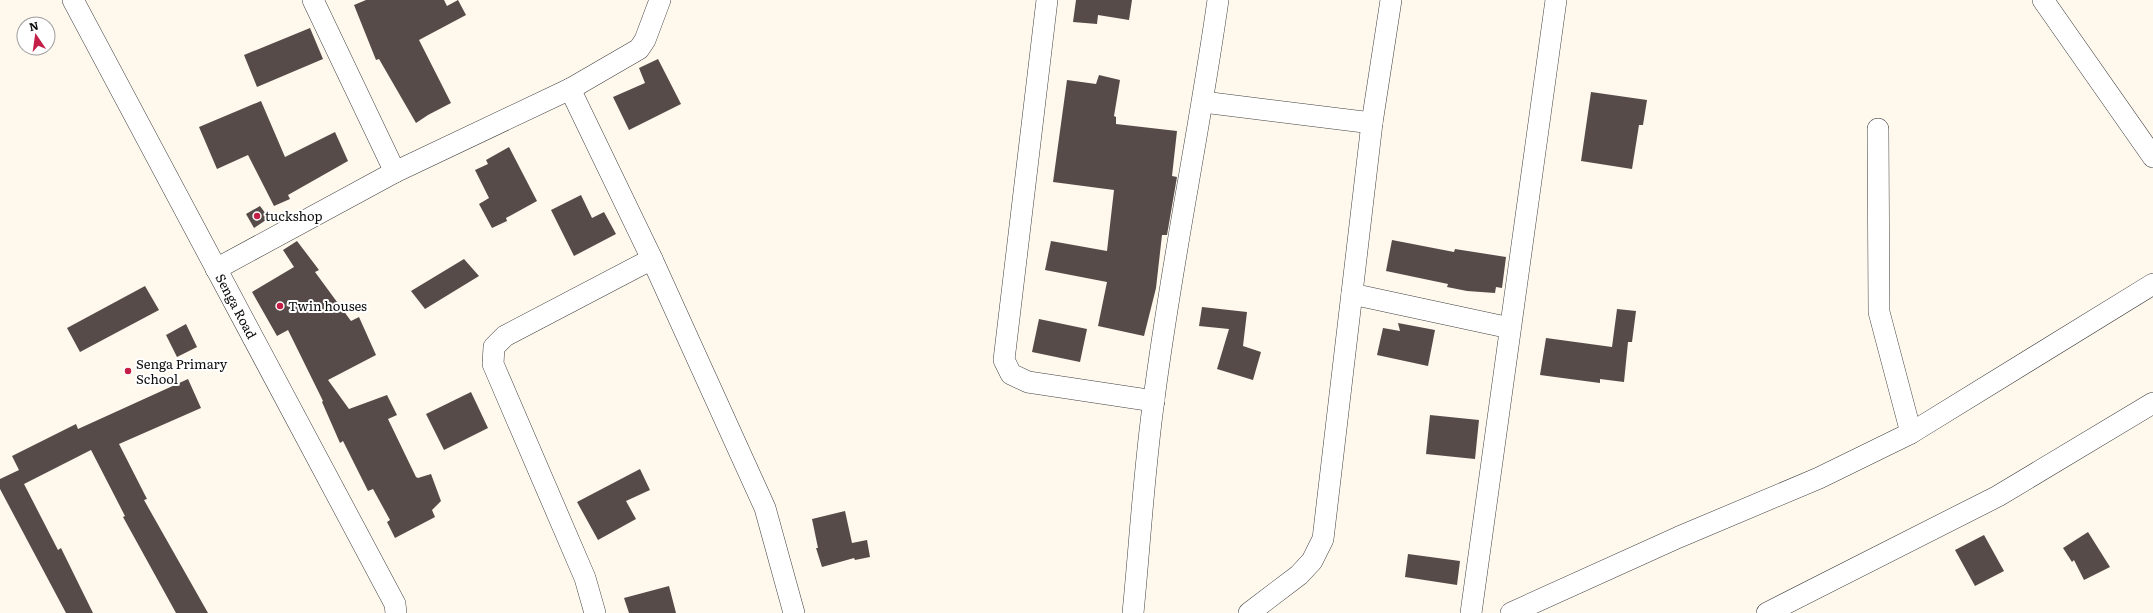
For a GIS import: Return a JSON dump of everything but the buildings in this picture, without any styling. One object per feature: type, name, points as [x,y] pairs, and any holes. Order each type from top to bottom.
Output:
[{"type":"street","name":"Senga Road","points":[[73,0],[395,604],[396,613]]},
{"type":"street","points":[[314,0],[395,172]]},
{"type":"street","points":[[216,269],[395,172],[570,89],[639,49],[645,40],[660,0]]},
{"type":"street","points":[[1047,0],[1004,360],[1011,374],[1028,382],[1154,401]]},
{"type":"street","points":[[1133,613],[1154,401],[1178,234],[1203,102],[1218,0]]},
{"type":"street","points":[[1249,613],[1298,576],[1312,561],[1324,539],[1372,123],[1391,0]]},
{"type":"street","points":[[1471,613],[1556,0]]},
{"type":"street","points":[[2043,0],[2153,157]]},
{"type":"street","points":[[570,89],[652,259],[765,508],[794,613]]},
{"type":"street","points":[[1203,102],[1372,123]]},
{"type":"street","points":[[1878,129],[1879,312],[1911,433]]},
{"type":"street","points":[[595,613],[585,578],[493,364],[494,347],[506,336],[652,259]]},
{"type":"street","points":[[1523,611],[1679,537],[1819,478],[1911,433],[2153,284]]},
{"type":"street","points":[[1352,294],[1510,328]]},
{"type":"street","points":[[1767,613],[1998,496],[2153,403]]},
{"type":"place","name":"tuckshop","points":[[257,216]]},
{"type":"place","name":"Twin houses","points":[[280,306]]},
{"type":"place","name":"Senga Primary School","points":[[128,371]]}]
